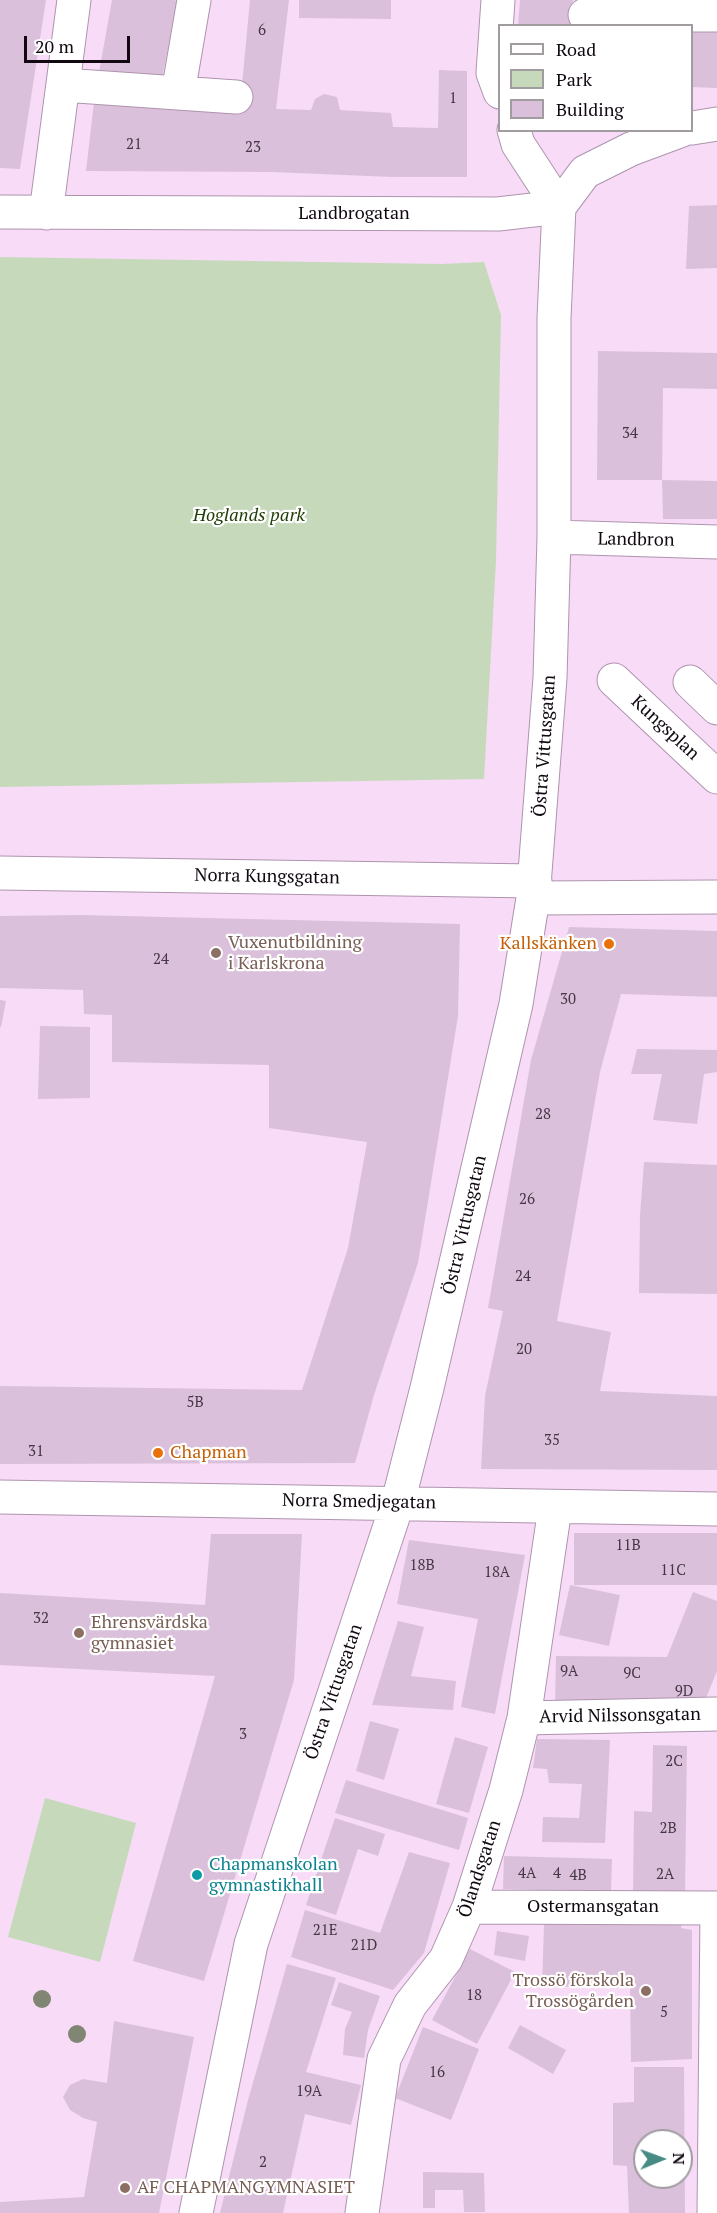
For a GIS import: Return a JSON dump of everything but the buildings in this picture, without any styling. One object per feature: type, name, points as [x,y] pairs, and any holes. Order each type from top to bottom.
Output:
[{"type":"street","points":[[46,213],[74,0]]},
{"type":"street","points":[[178,93],[194,0]]},
{"type":"street","points":[[498,0],[493,73],[498,87]]},
{"type":"street","points":[[585,15],[717,15]]},
{"type":"street","points":[[63,85],[236,97]]},
{"type":"street","points":[[693,128],[717,124]]},
{"type":"street","points":[[515,132],[518,144],[559,207],[585,172],[631,149],[677,132]]},
{"type":"street","name":"Landbrogatan","points":[[0,212],[498,214],[559,207]]},
{"type":"street","name":"Östra Vittusgatan","points":[[196,2213],[251,1944],[398,1502],[516,1004],[534,889],[550,678],[554,537],[554,318],[559,207]]},
{"type":"street","name":"Landbron","points":[[554,537],[717,542]]},
{"type":"street","name":"Kungsplan","points":[[614,680],[717,777]]},
{"type":"street","points":[[690,682],[717,708]]},
{"type":"street","name":"Norra Kungsgatan","points":[[0,873],[534,889],[717,897]]},
{"type":"street","name":"Norra Smedjegatan","points":[[0,1497],[717,1509]]},
{"type":"street","name":"Ölandsgatan","points":[[362,2213],[384,2059],[410,2005],[446,1959],[469,1907],[506,1790],[524,1718],[555,1508]]},
{"type":"street","name":"Arvid Nilssonsgatan","points":[[524,1718],[717,1714]]},
{"type":"street","name":"Ostermansgatan","points":[[469,1907],[717,1909]]},
{"type":"street","points":[[714,2213],[717,1909]]},
{"type":"green space","name":"Hoglands park","points":[[0,257],[442,264],[484,262],[501,315],[496,561],[484,779],[0,787]]},
{"type":"green space","points":[[45,1798],[136,1823],[100,1962],[8,1937]]},
{"type":"place","name":"Kallskänken","points":[[609,944]]},
{"type":"place","name":"Vuxenutbildning i Karlskrona","points":[[216,953]]},
{"type":"place","name":"Chapman","points":[[158,1453]]},
{"type":"place","name":"Ehrensvärdska gymnasiet","points":[[79,1633]]},
{"type":"place","name":"Chapmanskolan gymnastikhall","points":[[197,1875]]},
{"type":"place","name":"Trossö förskola Trossögården","points":[[646,1991]]},
{"type":"place","name":"AF CHAPMANGYMNASIET","points":[[125,2188]]}]
